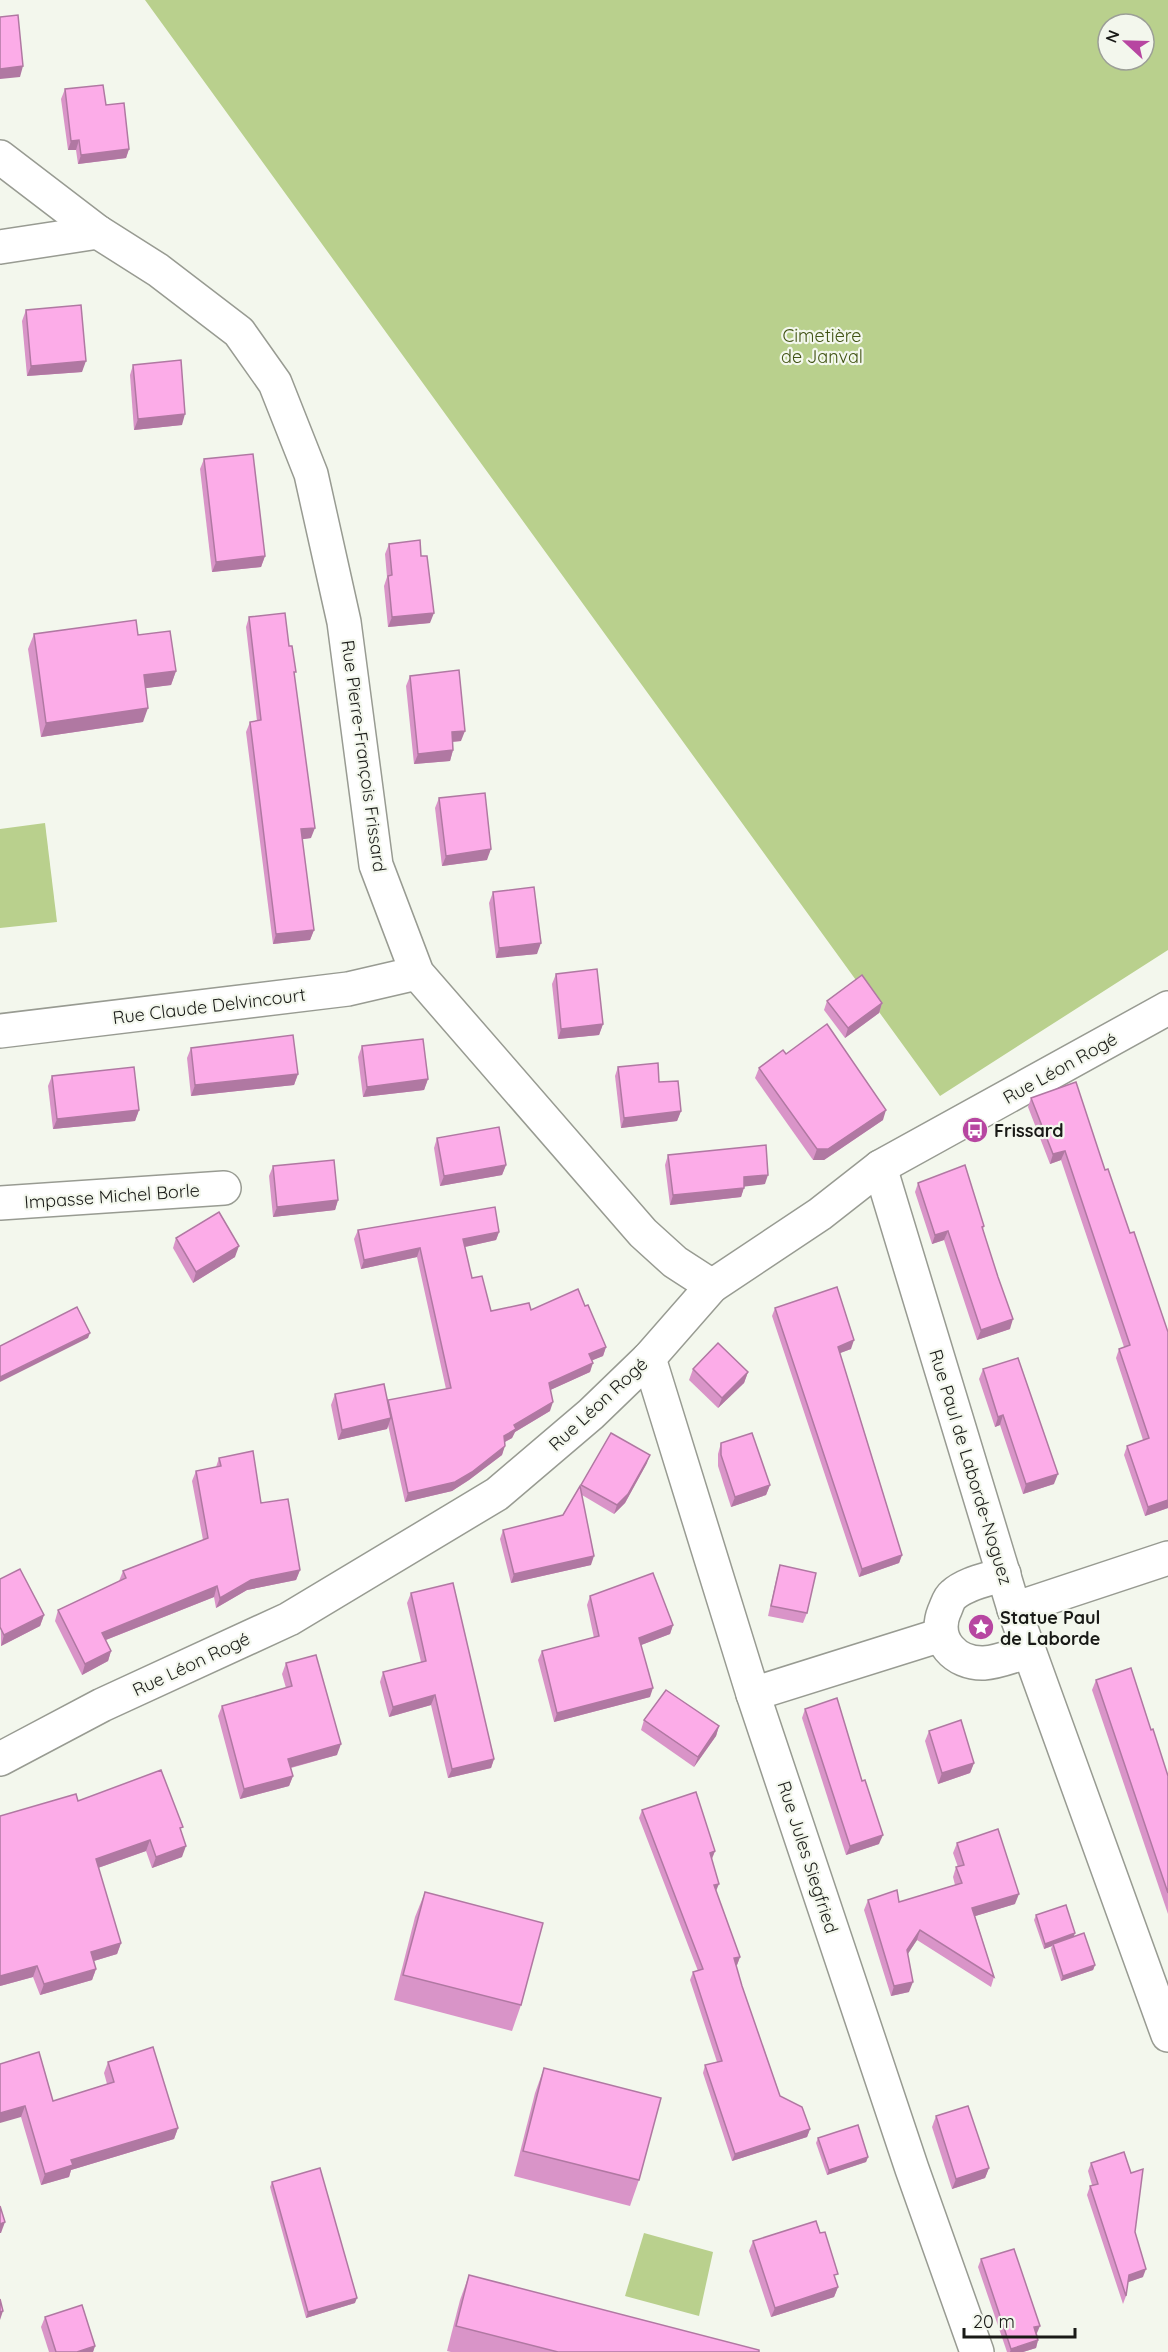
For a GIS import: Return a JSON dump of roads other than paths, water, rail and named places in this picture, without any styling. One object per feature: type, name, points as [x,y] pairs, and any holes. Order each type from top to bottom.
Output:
[{"type":"street","name":"Rue Pierre-François Frissard","points":[[0,157],[98,232],[158,270],[238,332],[275,383],[311,474],[344,622],[376,865],[417,973],[643,1233],[675,1262],[712,1286]]},
{"type":"street","points":[[0,247],[98,232]]},
{"type":"street","name":"Rue Claude Delvincourt","points":[[0,1032],[348,989],[417,973]]},
{"type":"street","name":"Rue Léon Rogé","points":[[0,1760],[102,1705],[289,1619],[497,1494],[591,1414],[650,1358],[712,1286],[820,1214],[880,1167],[1168,1008]]},
{"type":"street","name":"Rue Paul de Laborde-Noguez","points":[[880,1167],[1014,1609],[1168,2035]]},
{"type":"street","name":"Impasse Michel Borle","points":[[0,1203],[224,1188]]},
{"type":"street","name":"Rue Jules Siegfried","points":[[650,1358],[753,1694],[912,2169],[977,2352]]},
{"type":"street","points":[[1014,1609],[1168,1558]]},
{"type":"street","points":[[1004,1574],[965,1587],[951,1597],[942,1617],[941,1635],[948,1650],[964,1660],[984,1663],[1029,1651]]},
{"type":"street","points":[[753,1694],[941,1635]]},
{"type":"place","name":"Frissard","points":[[975,1130]]},
{"type":"place","name":"Statue Paul de Laborde","points":[[981,1627]]},
{"type":"park label","name":"Cimetière de Janval","points":[[822,345]]}]
